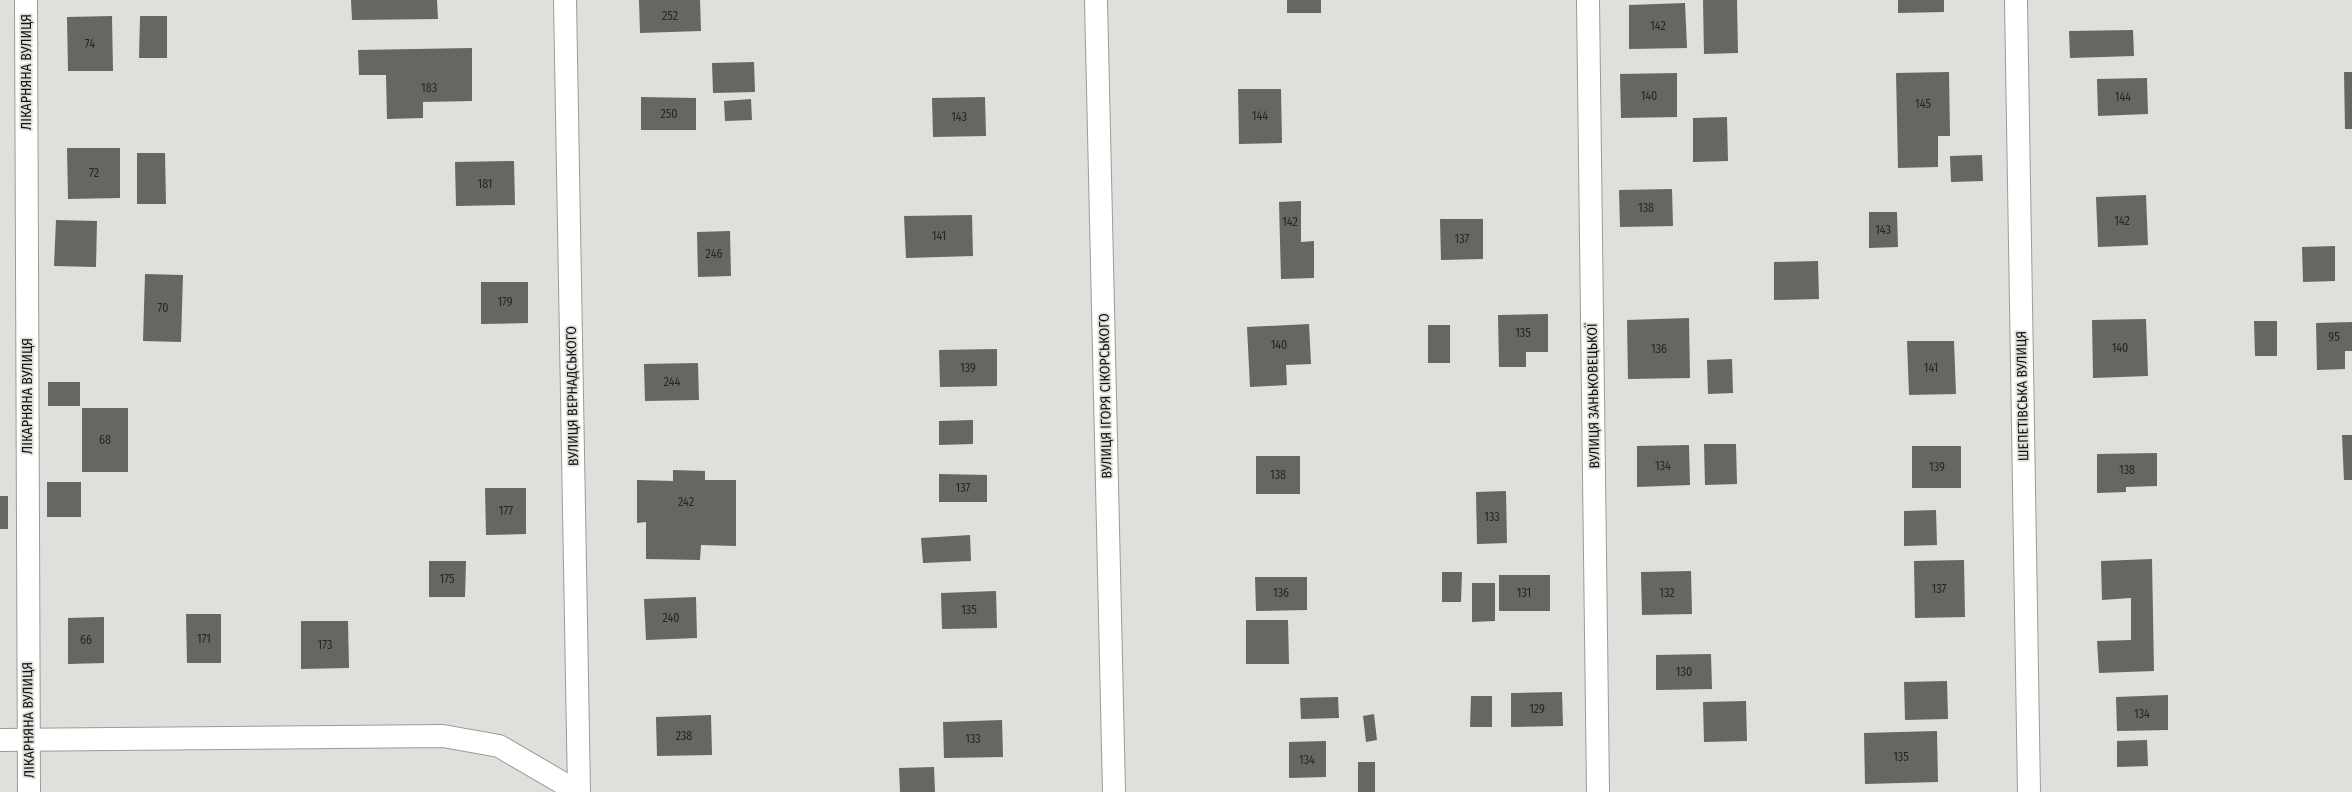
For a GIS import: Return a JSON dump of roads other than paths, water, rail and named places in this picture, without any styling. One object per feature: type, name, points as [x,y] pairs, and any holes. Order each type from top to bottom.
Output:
[{"type":"street","name":"ЛІКАРНЯНА ВУЛИЦЯ","points":[[26,0],[29,792]]},
{"type":"street","name":"ВУЛИЦЯ ВЕРНАДСЬКОГО","points":[[565,0],[578,792]]},
{"type":"street","name":"ВУЛИЦЯ ІГОРЯ СІКОРСЬКОГО","points":[[1096,0],[1114,792]]},
{"type":"street","name":"ВУЛИЦЯ ЗАНЬКОВЕЦЬКОЇ","points":[[1588,0],[1598,792]]},
{"type":"street","name":"ШЕПЕТІВСЬКА ВУЛИЦЯ","points":[[2016,0],[2029,792]]},
{"type":"street","points":[[0,740],[443,736],[500,746],[578,792]]}]
